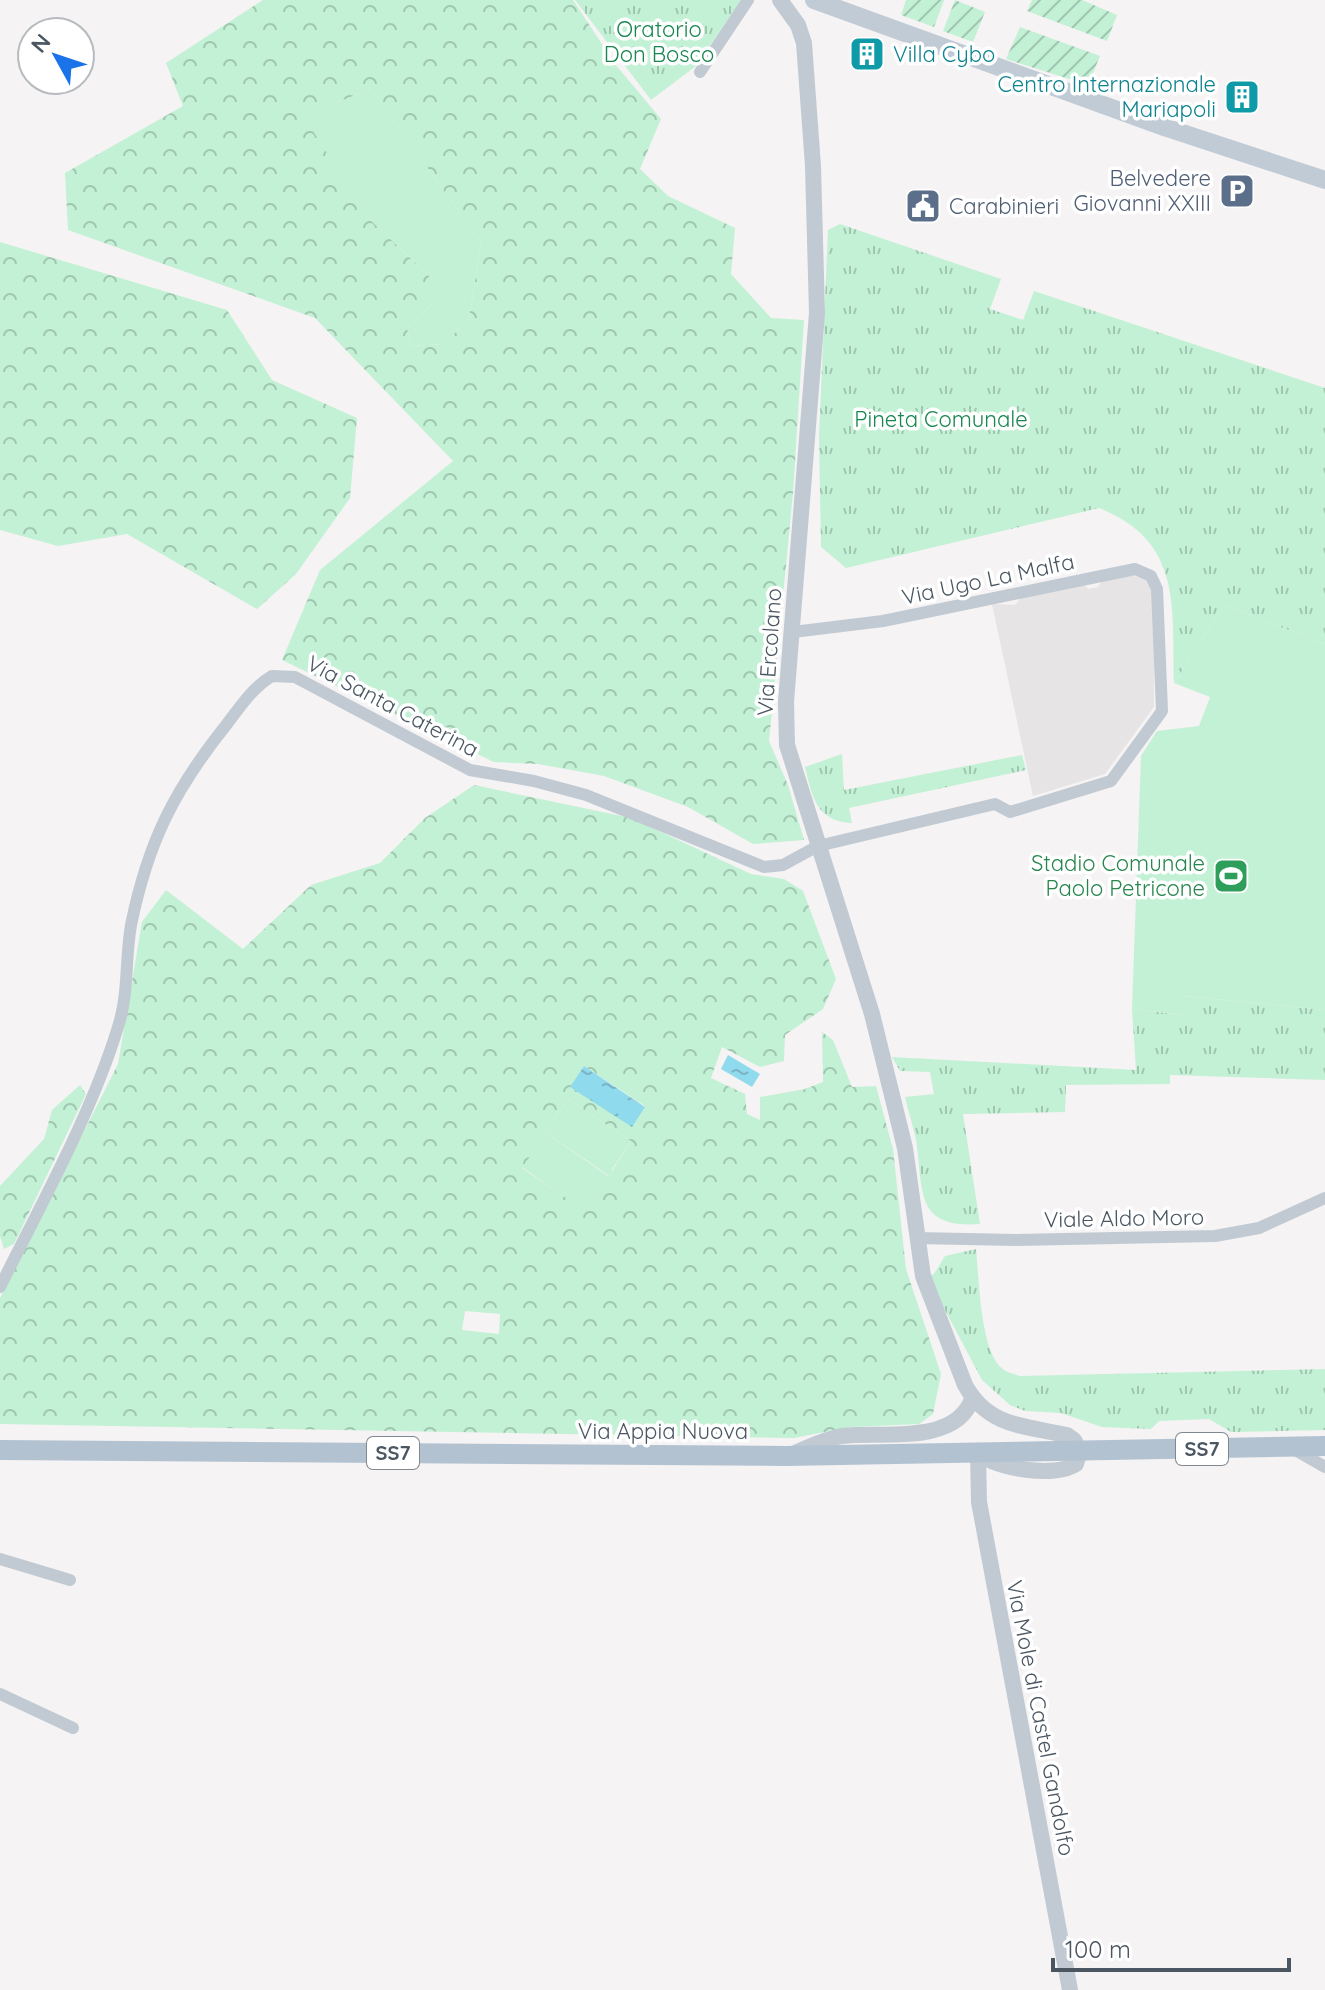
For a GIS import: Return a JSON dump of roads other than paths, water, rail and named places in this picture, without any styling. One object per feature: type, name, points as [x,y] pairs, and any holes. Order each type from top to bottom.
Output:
[{"type":"main road","points":[[816,1],[1164,127],[1325,180]]},
{"type":"main road","name":"Via Appia Nuova","points":[[0,1450],[786,1456],[1325,1446]]},
{"type":"street","points":[[700,72],[748,0]]},
{"type":"street","name":"Via Ercolano","points":[[780,0],[803,37],[813,166],[817,313],[786,735],[872,1014],[901,1133],[926,1287],[969,1392]]},
{"type":"street","name":"Via Ugo La Malfa","points":[[793,632],[883,621],[1130,569],[1146,573],[1154,581],[1162,711],[1111,781],[1010,812],[995,804],[818,846]]},
{"type":"street","name":"Via Santa Caterina","points":[[0,1287],[101,1075],[118,1028],[127,985],[132,923],[159,826],[219,734],[250,695],[272,676],[295,677],[470,770],[586,795],[663,823],[750,863],[764,867],[783,865],[818,846]]},
{"type":"street","name":"Viale Aldo Moro","points":[[916,1238],[1016,1240],[1215,1236],[1259,1228],[1325,1198]]},
{"type":"street","points":[[969,1392],[989,1415],[1004,1423],[1071,1437],[1080,1451]]},
{"type":"street","points":[[786,1456],[834,1438],[941,1428],[963,1416],[969,1392]]},
{"type":"street","points":[[1290,1446],[1325,1467]]},
{"type":"street","name":"Via Mole di Castel Gandolfo","points":[[978,1453],[979,1502],[1070,1990]]},
{"type":"street","points":[[0,1559],[70,1580]]},
{"type":"street","points":[[0,1694],[73,1728]]},
{"type":"water","points":[[728,1055],[760,1074],[752,1087],[721,1069]]},
{"type":"water","points":[[584,1066],[645,1107],[632,1127],[570,1087]]},
{"type":"place","name":"Villa Cybo","points":[[867,54]]},
{"type":"place","name":"Centro Internazionale Mariapoli","points":[[1242,97]]},
{"type":"place","name":"Belvedere Giovanni XXIII","points":[[1237,191]]},
{"type":"place","name":"Carabinieri","points":[[923,206]]},
{"type":"place","name":"Stadio Comunale Paolo Petricone","points":[[1231,876]]},
{"type":"park label","name":"Oratorio Don Bosco","points":[[659,42]]},
{"type":"park label","name":"Pineta Comunale","points":[[941,419]]}]
